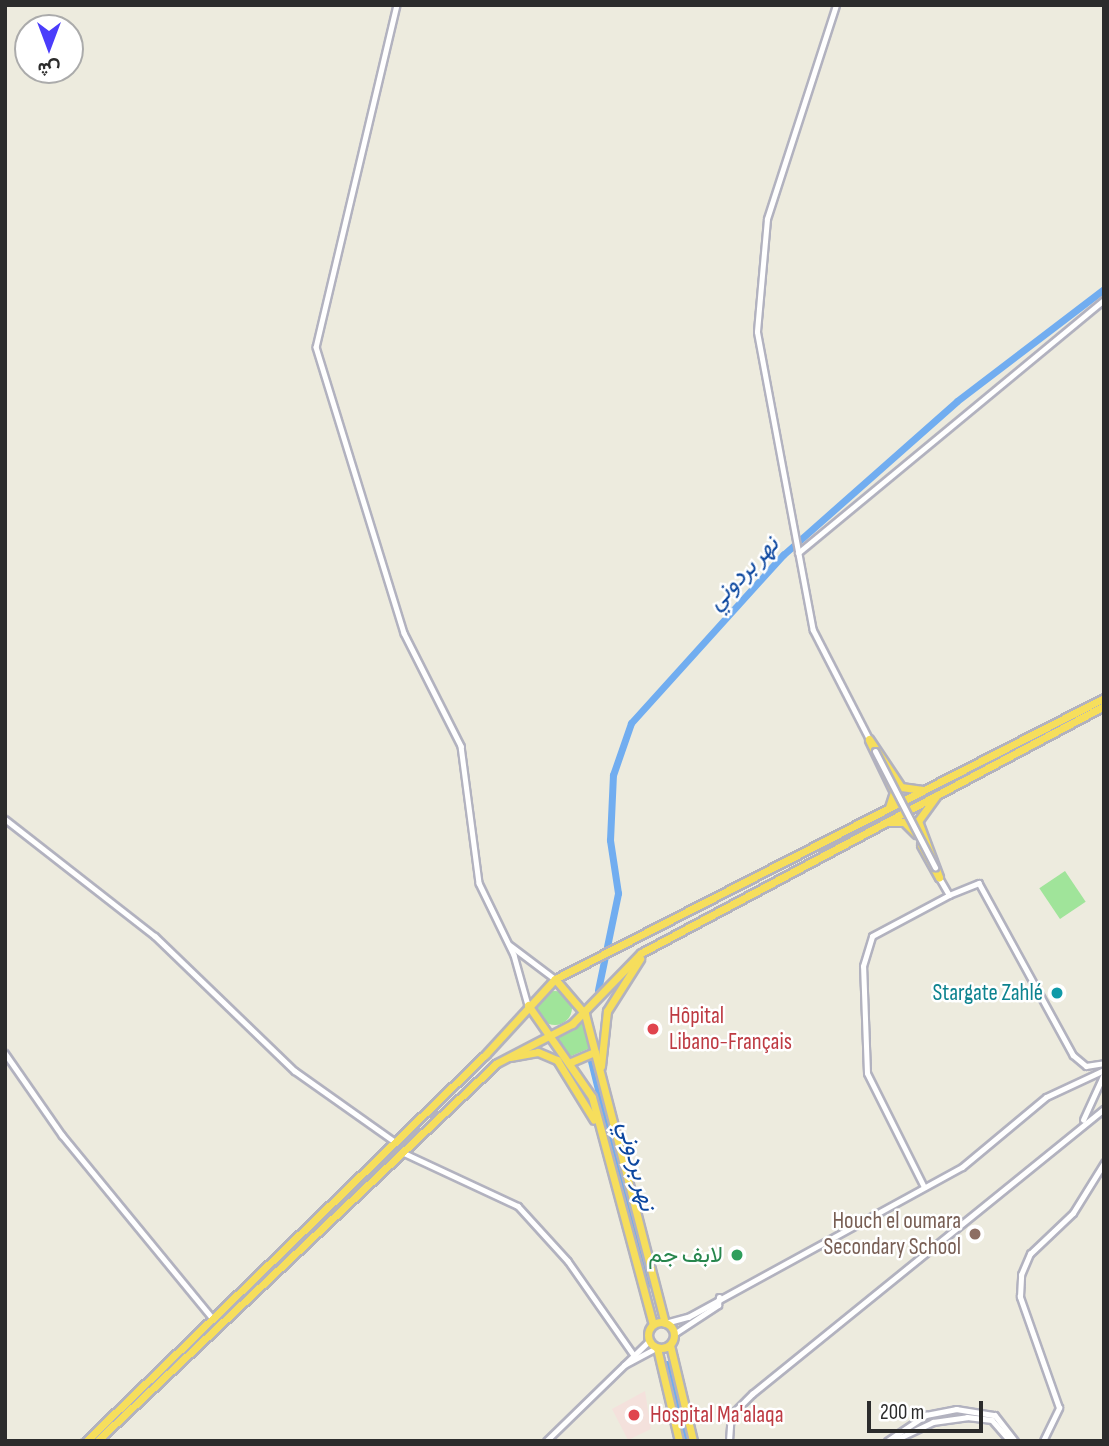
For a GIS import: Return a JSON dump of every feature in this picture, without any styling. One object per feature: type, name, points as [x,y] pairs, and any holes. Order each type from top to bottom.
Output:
[{"type":"highway","points":[[97,1441],[491,1069],[585,1014],[649,947],[942,790],[1104,698]]},
{"type":"highway","points":[[86,1441],[403,1133],[555,979],[927,789],[1104,706]]},
{"type":"highway","points":[[869,739],[901,787],[927,789]]},
{"type":"highway","points":[[869,739],[895,796],[886,810]]},
{"type":"highway","points":[[939,877],[918,818],[942,790]]},
{"type":"highway","points":[[873,826],[908,824],[939,877]]},
{"type":"highway","points":[[603,1080],[607,1011],[649,947]]},
{"type":"highway","points":[[555,979],[585,1014],[660,1311],[674,1334],[671,1348],[693,1441]]},
{"type":"highway","points":[[528,1005],[589,1089],[653,1324],[649,1341],[657,1350],[679,1441]]},
{"type":"highway","points":[[491,1069],[528,1052],[554,1058],[575,1082],[602,1136]]},
{"type":"highway","points":[[570,1062],[595,1052]]},
{"type":"highway","points":[[403,1133],[411,1142]]},
{"type":"highway","points":[[384,1151],[393,1159]]},
{"type":"highway","points":[[649,1313],[660,1311]]},
{"type":"highway","points":[[653,1324],[665,1323]]},
{"type":"highway","points":[[657,1350],[671,1348]]},
{"type":"main road","points":[[836,5],[772,198],[757,273],[759,348],[797,551],[818,644],[949,895],[879,930],[864,952],[864,1060],[924,1187]]},
{"type":"main road","points":[[665,1323],[682,1320],[719,1297],[972,1161],[1046,1097],[1104,1072]]},
{"type":"main road","points":[[674,1334],[718,1305],[719,1297]]},
{"type":"main road","points":[[682,1320],[682,1328]]},
{"type":"main road","points":[[546,1441],[618,1367],[649,1341]]},
{"type":"main road","points":[[618,1367],[657,1350]]},
{"type":"street","points":[[397,5],[316,347],[404,633],[461,746],[479,883],[509,944],[528,1005]]},
{"type":"street","points":[[797,551],[1104,300]]},
{"type":"street","points":[[5,819],[155,936],[295,1070],[394,1141]]},
{"type":"street","points":[[949,895],[979,883],[1073,1055],[1086,1066],[1104,1063]]},
{"type":"street","points":[[509,944],[555,979]]},
{"type":"street","points":[[5,1054],[62,1135],[213,1319]]},
{"type":"street","points":[[1083,1120],[1104,1072]]},
{"type":"street","points":[[729,1441],[731,1415],[752,1394],[1083,1120],[1104,1109]]},
{"type":"street","points":[[402,1152],[517,1206],[568,1261],[633,1354]]},
{"type":"street","points":[[1044,1441],[1059,1408],[1020,1297],[1021,1275],[1030,1254],[1073,1213],[1104,1163]]},
{"type":"street","points":[[978,1417],[979,1410]]},
{"type":"street","points":[[887,1441],[936,1412],[979,1410],[994,1418],[1013,1441]]},
{"type":"street","points":[[894,1441],[933,1422],[994,1418]]},
{"type":"shaded area","name":"Hospital Ma'alaqa","points":[[645,1391],[651,1429],[628,1440],[612,1409]]},
{"type":"green space","points":[[1065,871],[1086,902],[1060,919],[1039,888]]},
{"type":"green space","points":[[555,991],[567,996],[572,1008],[567,1020],[555,1025],[543,1020],[538,1008],[543,996]]},
{"type":"green space","points":[[584,1019],[590,1048],[569,1057],[554,1037]]},
{"type":"waterway","name":"نهر بردوني","points":[[598,990],[618,893],[610,840],[613,775],[631,723],[783,555],[957,401],[1104,289]]},
{"type":"waterway","name":"نهر بردوني","points":[[590,1057],[646,1285]]},
{"type":"waterway","name":"نهر بردوني","points":[[667,1364],[686,1441]]},
{"type":"place","name":"Stargate Zahlé","points":[[1057,993]]},
{"type":"place","name":"Hôpital Libano-Français","points":[[653,1029]]},
{"type":"place","name":"Houch el oumara Secondary School","points":[[975,1234]]},
{"type":"place","name":"لابف جم","points":[[737,1255]]},
{"type":"place","name":"Hospital Ma'alaqa","points":[[634,1415]]}]
